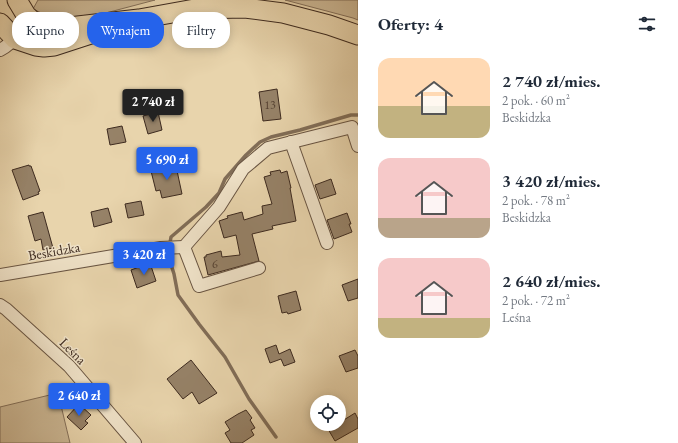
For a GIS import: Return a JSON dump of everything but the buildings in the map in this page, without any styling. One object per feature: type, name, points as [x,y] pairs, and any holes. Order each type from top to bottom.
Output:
[{"type":"main road","points":[[164,15],[195,9],[245,8],[283,13],[329,24],[358,35]]},
{"type":"main road","points":[[0,23],[12,35]]},
{"type":"street","points":[[0,50],[12,41]]},
{"type":"street","points":[[259,268],[199,286],[180,247],[219,207],[243,169],[268,148],[352,127],[358,146]]},
{"type":"street","points":[[291,142],[327,243]]},
{"type":"street","name":"Beskidzka","points":[[0,275],[161,248],[180,247]]},
{"type":"street","name":"Leśna","points":[[0,305],[69,366],[135,443]]},
{"type":"shaded area","points":[[38,0],[155,0],[110,12],[87,12],[87,17],[79,18],[79,12],[39,12],[33,9]]},
{"type":"shaded area","points":[[285,0],[358,0],[358,20],[353,18]]},
{"type":"shaded area","points":[[58,393],[70,443],[0,443],[0,407]]},
{"type":"waterway","points":[[276,437],[249,399],[225,357],[178,295],[174,274],[168,255],[171,237],[206,207],[219,193],[225,179],[246,155],[260,142],[271,137],[351,115],[358,115]]}]
